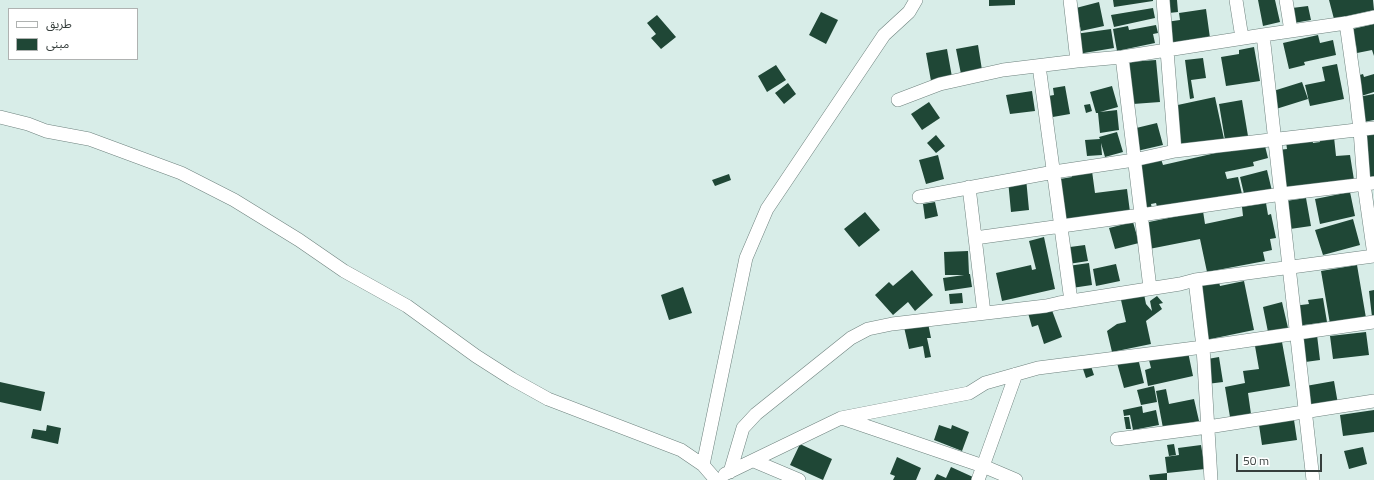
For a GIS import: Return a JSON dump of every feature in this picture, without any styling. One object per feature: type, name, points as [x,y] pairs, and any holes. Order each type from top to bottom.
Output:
[{"type":"street","points":[[703,465],[746,258],[766,209],[880,40],[909,12],[916,0]]},
{"type":"street","points":[[1070,0],[1077,61]]},
{"type":"street","points":[[1163,0],[1175,151]]},
{"type":"street","points":[[1236,0],[1242,38]]},
{"type":"street","points":[[1286,0],[1291,31]]},
{"type":"street","points":[[898,100],[940,84],[1003,70],[1122,57],[1374,17]]},
{"type":"street","points":[[730,472],[743,428],[756,414],[851,338],[868,329],[892,324],[1046,306],[1195,280],[1374,255],[1369,184],[1360,130],[1346,22]]},
{"type":"street","points":[[1263,35],[1313,480]]},
{"type":"street","points":[[1122,57],[1150,288]]},
{"type":"street","points":[[1040,66],[1071,301]]},
{"type":"street","points":[[0,116],[46,131],[89,139],[181,173],[234,200],[299,240],[344,271],[407,306],[476,356],[548,399],[681,450],[703,465],[716,479],[841,418],[969,393],[985,383],[1038,368],[1203,347],[1374,322]]},
{"type":"street","points":[[919,197],[1054,172],[1134,160],[1175,151],[1374,128]]},
{"type":"street","points":[[975,238],[1141,216],[1282,194],[1369,184]]},
{"type":"street","points":[[969,187],[984,313]]},
{"type":"street","points":[[1195,280],[1203,347],[1211,480]]},
{"type":"street","points":[[978,480],[1016,374]]},
{"type":"street","points":[[1117,439],[1208,427],[1374,401]]},
{"type":"street","points":[[841,418],[983,466],[1016,480]]},
{"type":"street","points":[[754,461],[798,480]]},
{"type":"building","points":[[989,0],[1015,0],[1015,5],[989,6]]},
{"type":"building","points":[[1113,0],[1153,0],[1153,1],[1114,7]]},
{"type":"building","points":[[1167,0],[1177,0],[1178,12],[1169,13]]},
{"type":"building","points":[[1258,0],[1275,0],[1280,22],[1263,26]]},
{"type":"building","points":[[1329,0],[1373,0],[1374,10],[1334,19]]},
{"type":"building","points":[[1099,2],[1104,26],[1081,31],[1076,8]]},
{"type":"building","points":[[1308,6],[1311,20],[1294,23],[1292,8]]},
{"type":"building","points":[[1153,8],[1155,18],[1114,27],[1111,15]]},
{"type":"building","points":[[1206,9],[1210,38],[1170,44],[1166,22],[1180,20],[1179,13]]},
{"type":"building","points":[[821,12],[838,20],[826,44],[809,35]]},
{"type":"building","points":[[657,15],[676,37],[661,49],[651,38],[656,34],[647,23]]},
{"type":"building","points":[[1374,24],[1374,56],[1372,50],[1357,53],[1356,45],[1344,31]]},
{"type":"building","points":[[1156,25],[1158,33],[1153,34],[1155,43],[1117,51],[1113,29],[1128,26],[1129,30]]},
{"type":"building","points":[[1111,29],[1114,48],[1078,54],[1075,34]]},
{"type":"building","points":[[1318,35],[1320,43],[1333,40],[1336,55],[1304,62],[1305,65],[1289,69],[1283,43]]},
{"type":"building","points":[[978,45],[982,70],[961,74],[956,49]]},
{"type":"building","points":[[1254,47],[1260,81],[1226,86],[1221,57],[1239,54],[1239,50]]},
{"type":"building","points":[[947,49],[952,77],[931,81],[926,53]]},
{"type":"building","points":[[1203,58],[1206,78],[1191,80],[1194,98],[1190,99],[1185,60]]},
{"type":"building","points":[[1156,60],[1160,102],[1133,104],[1129,62]]},
{"type":"building","points":[[1337,64],[1344,99],[1310,106],[1305,85],[1325,81],[1322,67]]},
{"type":"building","points":[[776,65],[786,80],[767,92],[758,76]]},
{"type":"building","points":[[1363,74],[1364,77],[1374,74],[1374,92],[1358,97],[1374,94],[1374,120],[1359,123],[1350,78]]},
{"type":"building","points":[[1302,82],[1308,99],[1276,109],[1270,92]]},
{"type":"building","points":[[788,83],[796,94],[784,104],[775,93]]},
{"type":"building","points":[[1065,86],[1070,114],[1047,118],[1043,97],[1054,95],[1053,88]]},
{"type":"building","points":[[1112,86],[1118,107],[1100,112],[1117,110],[1119,130],[1100,133],[1098,113],[1096,113],[1090,92]]},
{"type":"building","points":[[1032,91],[1035,111],[1010,114],[1006,95]]},
{"type":"building","points":[[1215,97],[1224,139],[1181,148],[1173,106]]},
{"type":"building","points":[[1242,100],[1248,136],[1225,140],[1219,104]]},
{"type":"building","points":[[929,102],[940,118],[922,130],[911,114]]},
{"type":"building","points":[[1090,104],[1092,111],[1086,113],[1084,105]]},
{"type":"building","points":[[1157,123],[1163,145],[1137,151],[1132,129]]},
{"type":"building","points":[[1374,131],[1374,178],[1367,180],[1355,136]]},
{"type":"building","points":[[1117,132],[1123,152],[1105,157],[1101,143],[1102,155],[1087,156],[1085,140],[1100,139],[1099,137]]},
{"type":"building","points":[[936,135],[945,146],[936,153],[927,143]]},
{"type":"building","points":[[1334,137],[1336,156],[1350,155],[1354,180],[1280,191],[1278,150],[1287,149],[1286,142],[1312,138],[1313,143],[1320,142],[1319,139]]},
{"type":"building","points":[[1264,142],[1268,158],[1253,162],[1254,166],[1225,172],[1227,179],[1238,177],[1242,194],[1223,198],[1222,196],[1158,210],[1156,203],[1151,204],[1152,209],[1141,211],[1131,166],[1161,159],[1163,165]]},
{"type":"building","points":[[938,155],[944,179],[926,184],[919,160]]},
{"type":"building","points":[[1267,170],[1272,191],[1245,198],[1240,177]]},
{"type":"building","points":[[1092,171],[1095,193],[1127,189],[1130,212],[1060,222],[1054,180],[1072,177],[1071,174]]},
{"type":"building","points":[[729,174],[731,180],[715,186],[712,180]]},
{"type":"building","points":[[1026,178],[1029,210],[1011,212],[1008,180]]},
{"type":"building","points":[[1350,192],[1355,216],[1320,224],[1315,199]]},
{"type":"building","points":[[1306,198],[1311,226],[1290,229],[1286,201]]},
{"type":"building","points":[[935,202],[938,216],[925,219],[923,204]]},
{"type":"building","points":[[1266,203],[1268,215],[1271,214],[1276,238],[1270,239],[1272,250],[1263,252],[1265,261],[1207,272],[1200,239],[1144,250],[1139,224],[1203,211],[1205,224],[1243,216],[1242,207]]},
{"type":"building","points":[[865,212],[880,230],[859,247],[844,229]]},
{"type":"building","points":[[1353,219],[1360,245],[1323,255],[1315,230]]},
{"type":"building","points":[[1133,222],[1139,243],[1115,249],[1109,228]]},
{"type":"building","points":[[1044,237],[1055,289],[1002,301],[996,273],[1031,265],[1032,270],[1036,269],[1029,241]]},
{"type":"building","points":[[1085,245],[1088,261],[1062,265],[1070,247]]},
{"type":"building","points":[[968,251],[969,274],[972,287],[945,291],[943,278],[964,275],[945,275],[944,252]]},
{"type":"building","points":[[1089,263],[1092,285],[1065,289],[1061,267]]},
{"type":"building","points":[[1116,264],[1120,281],[1096,286],[1093,269]]},
{"type":"building","points":[[1357,265],[1366,318],[1330,324],[1321,271]]},
{"type":"building","points":[[912,270],[933,295],[915,311],[908,302],[893,315],[875,295],[889,282],[893,286]]},
{"type":"building","points":[[1244,281],[1254,330],[1201,341],[1190,288],[1219,282],[1220,286]]},
{"type":"building","points":[[683,287],[692,313],[669,320],[661,295]]},
{"type":"building","points":[[1374,290],[1374,317],[1372,317],[1369,291]]},
{"type":"building","points":[[962,293],[963,303],[950,304],[949,294]]},
{"type":"building","points":[[1144,294],[1146,304],[1152,311],[1150,301],[1157,296],[1163,303],[1159,304],[1162,309],[1146,321],[1151,344],[1112,352],[1107,331],[1117,324],[1126,322],[1121,300]]},
{"type":"building","points":[[1323,298],[1327,322],[1296,326],[1293,306],[1309,304],[1308,300]]},
{"type":"building","points":[[1282,302],[1288,328],[1268,332],[1263,307]]},
{"type":"building","points":[[1050,305],[1062,337],[1044,344],[1038,325],[1032,327],[1028,313]]},
{"type":"building","points":[[928,323],[931,338],[927,338],[931,357],[925,358],[923,346],[909,349],[904,327]]},
{"type":"building","points":[[1366,332],[1369,355],[1333,359],[1330,336]]},
{"type":"building","points":[[1317,335],[1320,360],[1298,363],[1302,337]]},
{"type":"building","points":[[1282,342],[1290,386],[1248,393],[1251,414],[1230,417],[1225,387],[1245,383],[1243,371],[1259,369],[1255,346]]},
{"type":"building","points":[[1188,352],[1193,376],[1148,386],[1145,370],[1151,368],[1149,360]]},
{"type":"building","points":[[1219,357],[1223,382],[1207,384],[1202,360]]},
{"type":"building","points":[[1138,358],[1144,383],[1124,388],[1117,363]]},
{"type":"building","points":[[1091,366],[1094,375],[1086,378],[1083,369]]},
{"type":"building","points":[[1334,381],[1338,404],[1304,410],[1300,387]]},
{"type":"building","points":[[0,382],[45,392],[41,411],[0,402]]},
{"type":"building","points":[[1154,386],[1157,402],[1141,405],[1137,390]]},
{"type":"building","points":[[1166,389],[1169,404],[1194,399],[1199,421],[1163,428],[1156,391]]},
{"type":"building","points":[[1142,406],[1143,413],[1156,410],[1159,425],[1133,430],[1130,415],[1124,416],[1123,410]]},
{"type":"building","points":[[1374,410],[1374,432],[1343,436],[1340,415]]},
{"type":"building","points":[[1124,417],[1129,417],[1131,429],[1126,429]]},
{"type":"building","points":[[1294,420],[1297,440],[1262,445],[1259,425]]},
{"type":"building","points":[[47,425],[61,428],[58,444],[31,438],[33,429],[46,431]]},
{"type":"building","points":[[939,425],[951,429],[952,425],[969,432],[962,451],[934,440]]},
{"type":"building","points":[[800,444],[832,459],[823,480],[790,465]]},
{"type":"building","points":[[1174,444],[1176,455],[1169,456],[1167,445]]},
{"type":"building","points":[[1201,445],[1205,469],[1167,473],[1165,457],[1179,455],[1178,448]]},
{"type":"building","points":[[1363,447],[1367,464],[1349,469],[1344,451]]},
{"type":"building","points":[[897,457],[921,468],[916,480],[893,480],[895,476],[890,474]]},
{"type":"building","points":[[951,467],[973,477],[971,480],[934,480],[937,474],[946,478]]},
{"type":"building","points":[[1167,473],[1167,480],[1150,480],[1149,475]]}]
